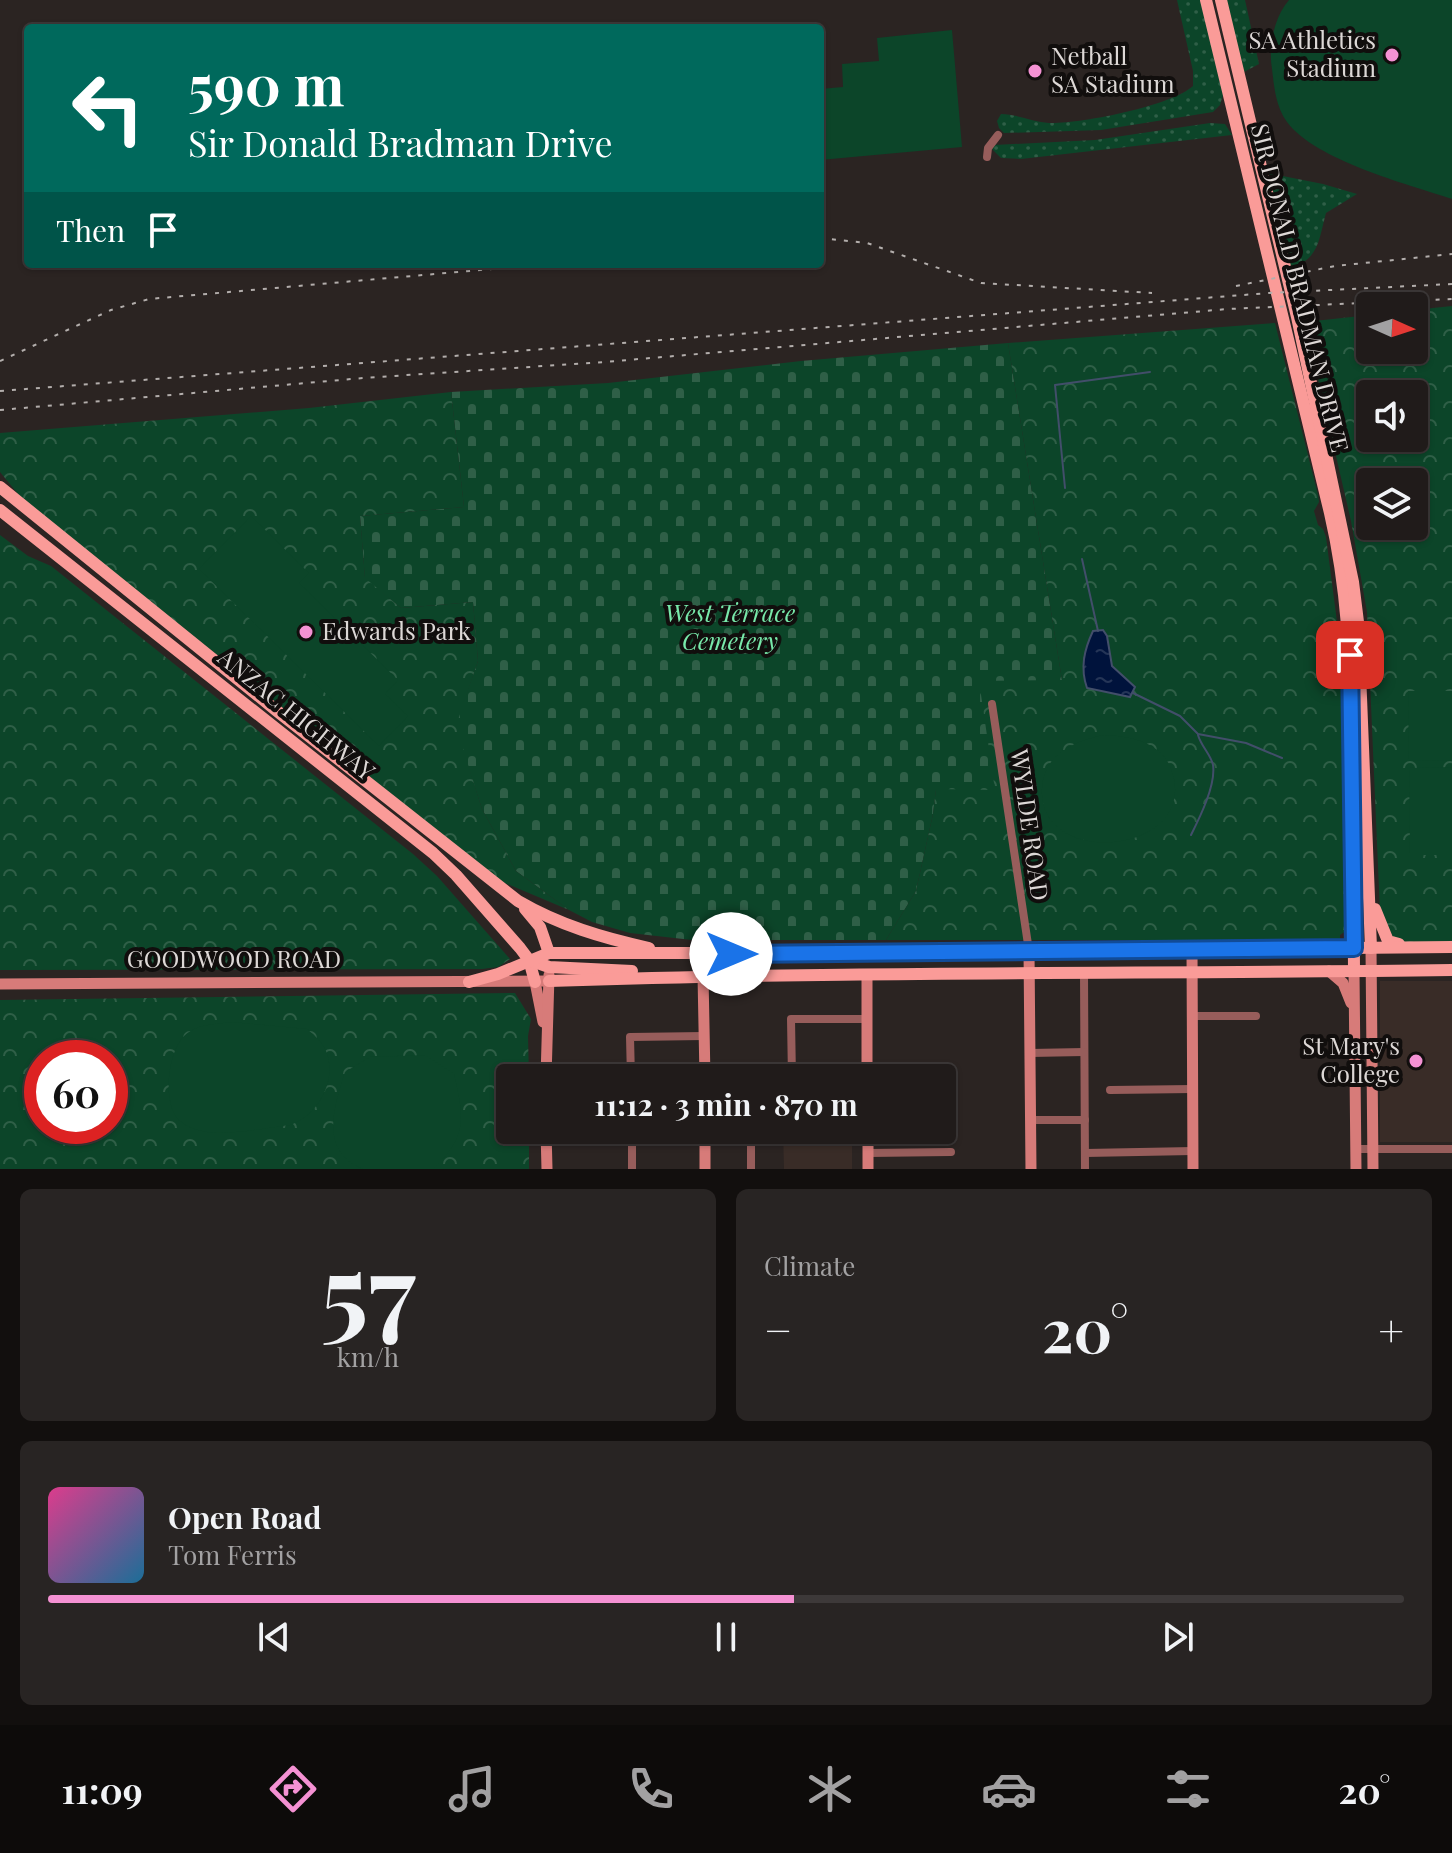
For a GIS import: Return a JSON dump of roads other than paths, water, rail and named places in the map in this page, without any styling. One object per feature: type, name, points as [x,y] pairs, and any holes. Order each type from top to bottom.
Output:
[{"type":"main road","name":"SIR DONALD BRADMAN DRIVE","points":[[1206,0],[1249,178],[1278,266],[1353,582],[1358,622],[1371,948]]},
{"type":"main road","name":"SIR DONALD BRADMAN DRIVE","points":[[1221,0],[1264,176],[1278,266]]},
{"type":"main road","name":"SIR DONALD BRADMAN DRIVE","points":[[1291,319],[1332,520],[1349,624],[1354,971]]},
{"type":"main road","name":"ANZAC HIGHWAY","points":[[0,487],[518,901]]},
{"type":"main road","name":"ANZAC HIGHWAY","points":[[0,510],[433,853],[529,960],[535,982]]},
{"type":"main road","points":[[122,605],[130,593]]},
{"type":"main road","points":[[1371,895],[1388,941],[1408,947]]},
{"type":"main road","points":[[518,901],[582,930],[672,954]]},
{"type":"main road","points":[[518,901],[540,927],[549,960],[546,1064]]},
{"type":"main road","points":[[549,960],[672,954],[1452,947]]},
{"type":"main road","points":[[1371,948],[1373,1169]]},
{"type":"main road","points":[[1192,950],[1193,1169]]},
{"type":"main road","points":[[1029,951],[1031,1169]]},
{"type":"main road","points":[[867,953],[867,1064]]},
{"type":"main road","name":"GOODWOOD ROAD","points":[[469,982],[498,974],[529,960],[549,960]]},
{"type":"main road","points":[[549,960],[703,975]]},
{"type":"main road","points":[[549,981],[703,975],[1452,970]]},
{"type":"main road","points":[[1329,971],[1347,991],[1354,1015]]},
{"type":"main road","points":[[1354,971],[1356,1169]]},
{"type":"main road","points":[[703,975],[705,1064]]},
{"type":"main road","name":"GOODWOOD ROAD","points":[[0,984],[549,981]]},
{"type":"main road","points":[[512,982],[525,989],[539,1004]]},
{"type":"main road","points":[[535,982],[546,1034]]},
{"type":"main road","points":[[546,1144],[547,1169]]},
{"type":"main road","points":[[705,1144],[705,1169]]},
{"type":"main road","points":[[868,1144],[868,1169]]},
{"type":"street","points":[[987,157],[988,148],[998,135]]},
{"type":"street","name":"WYLDE ROAD","points":[[992,704],[1029,951]]},
{"type":"street","points":[[1084,973],[1085,1169]]},
{"type":"street","points":[[1192,1016],[1256,1016]]},
{"type":"street","points":[[792,1064],[791,1019],[867,1019]]},
{"type":"street","points":[[631,1064],[630,1037],[704,1036]]},
{"type":"street","points":[[1030,1053],[1084,1052]]},
{"type":"street","points":[[1110,1090],[1193,1089]]},
{"type":"street","points":[[1031,1120],[1085,1120]]},
{"type":"street","points":[[632,1144],[632,1169]]},
{"type":"street","points":[[751,1144],[751,1169]]},
{"type":"street","points":[[1356,1149],[1452,1149]]},
{"type":"street","points":[[1085,1153],[1193,1151]]},
{"type":"street","points":[[868,1153],[951,1152]]},
{"type":"water","points":[[1103,630],[1107,636],[1112,666],[1135,687],[1130,697],[1087,688],[1083,666],[1085,652],[1093,631]]},
{"type":"waterway","points":[[1065,488],[1055,385],[1150,372]]},
{"type":"waterway","points":[[1082,559],[1098,631]]},
{"type":"waterway","points":[[1133,693],[1180,716],[1198,734],[1246,743],[1282,758]]},
{"type":"waterway","points":[[1191,835],[1206,801],[1213,773],[1212,761],[1198,735]]},
{"type":"railway","points":[[824,238],[867,243],[981,283],[1152,293]]},
{"type":"railway","points":[[1236,286],[1335,266],[1452,254]]},
{"type":"railway","points":[[0,361],[111,310],[149,299],[503,268]]},
{"type":"railway","points":[[0,391],[1269,293],[1452,284]]},
{"type":"railway","points":[[0,410],[1228,309],[1452,299]]},
{"type":"place","name":"SA Athletics Stadium","points":[[1392,55]]},
{"type":"place","name":"Netball SA Stadium","points":[[1035,71]]},
{"type":"place","name":"Edwards Park","points":[[306,632]]},
{"type":"place","name":"St Mary's College","points":[[1416,1061]]},
{"type":"park label","name":"West Terrace Cemetery","points":[[730,628]]}]
